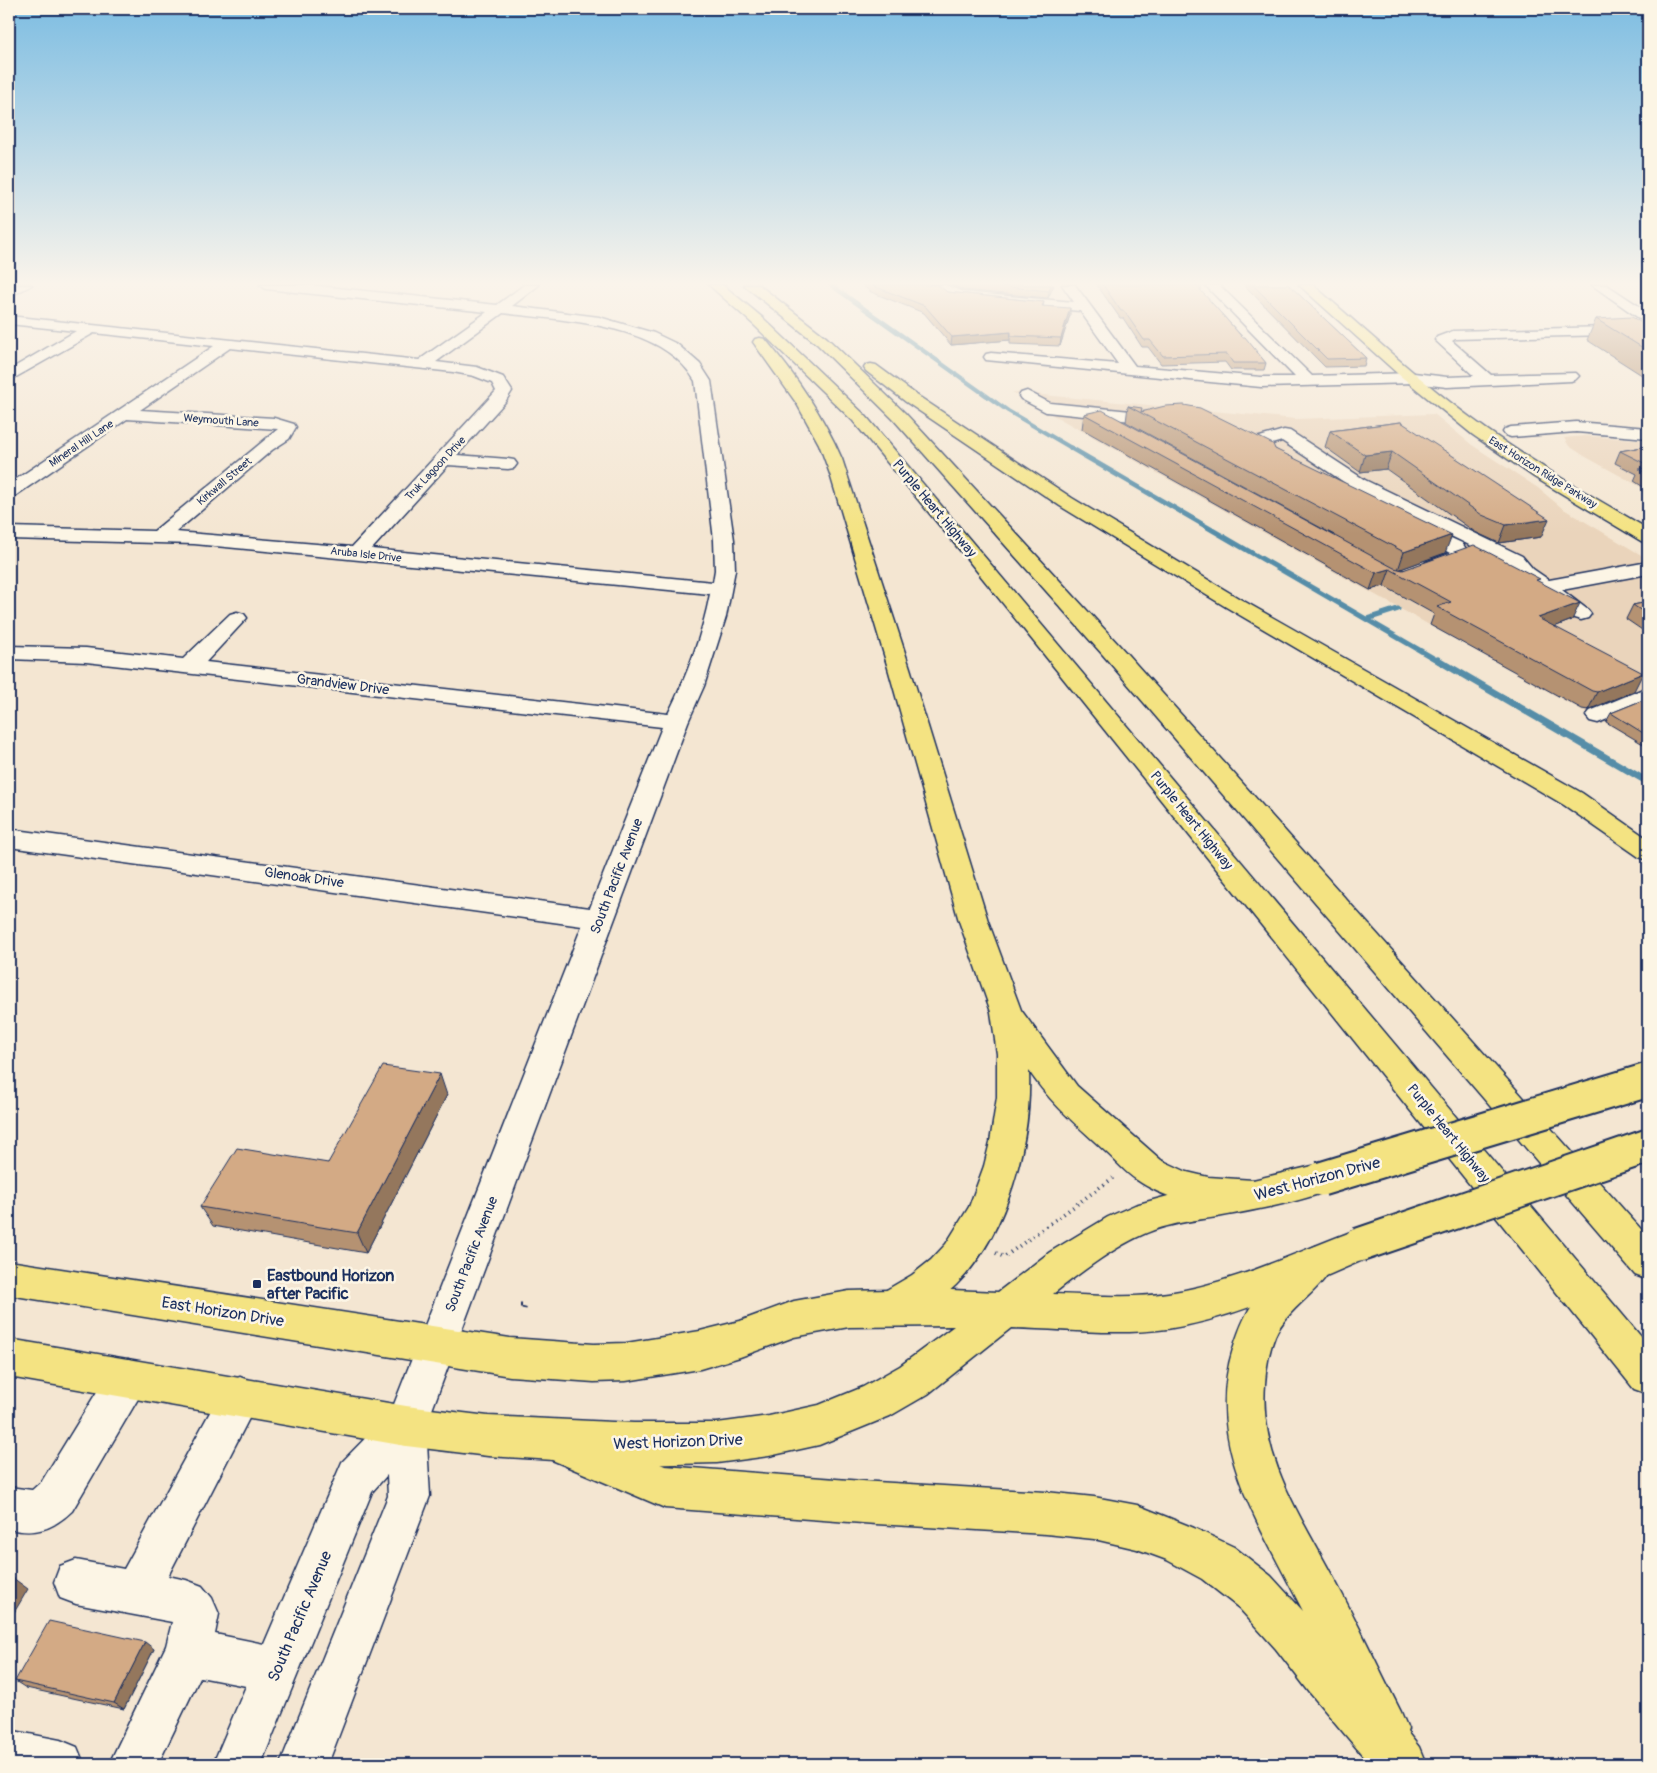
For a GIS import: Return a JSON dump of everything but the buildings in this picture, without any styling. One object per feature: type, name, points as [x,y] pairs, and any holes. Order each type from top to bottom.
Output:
[{"type":"main road","points":[[780,368],[792,382],[827,445],[882,609],[981,947],[1006,1012],[1011,1045],[1013,1099],[1005,1152],[992,1194],[969,1239],[956,1259],[923,1289],[891,1307]]},
{"type":"main road","name":"Purple Heart Highway","points":[[807,368],[859,418],[975,556],[1648,1375]]},
{"type":"main road","points":[[849,368],[899,416],[1111,650],[1648,1264]]},
{"type":"main road","points":[[869,368],[912,399],[1066,502],[1233,603],[1573,799],[1648,851]]},
{"type":"main road","name":"East Horizon Ridge Parkway","points":[[1402,368],[1472,426],[1506,451],[1648,536]]},
{"type":"main road","points":[[1430,368],[1462,394]]},
{"type":"main road","name":"East Horizon Ridge Parkway","points":[[1504,427],[1536,449]]},
{"type":"main road","points":[[1006,1012],[1042,1066],[1065,1095],[1149,1170],[1180,1185],[1208,1192],[1253,1195]]},
{"type":"main road","name":"West Horizon Drive","points":[[406,1426],[488,1436],[634,1444],[717,1443],[768,1436],[819,1425],[876,1402],[914,1380],[1003,1309],[1070,1259],[1121,1228],[1148,1216],[1321,1179],[1648,1080]]},
{"type":"main road","points":[[437,1345],[510,1358],[594,1363],[626,1362],[700,1350],[740,1339],[794,1320],[849,1309],[891,1307],[1003,1309],[1126,1314],[1167,1311],[1206,1303],[1245,1291],[1316,1264],[1359,1245],[1648,1146]]},
{"type":"main road","points":[[1316,1264],[1276,1303],[1258,1332],[1246,1367],[1242,1398],[1243,1424],[1254,1464],[1277,1521],[1316,1592],[1401,1763]]},
{"type":"main road","name":"East Horizon Drive","points":[[9,1278],[437,1345]]},
{"type":"main road","points":[[9,1358],[406,1426]]},
{"type":"main road","points":[[552,1440],[665,1487],[876,1504],[1046,1513],[1094,1518],[1137,1527],[1179,1543],[1218,1563],[1255,1592],[1292,1633],[1326,1677],[1401,1763]]},
{"type":"street","points":[[9,376],[23,368]]},
{"type":"street","name":"Mineral Hill Lane","points":[[9,492],[192,368]]},
{"type":"street","name":"Truk Lagoon Drive","points":[[357,554],[499,400],[504,391],[498,380],[477,372],[444,368]]},
{"type":"street","name":"South Pacific Avenue","points":[[237,1764],[357,1477],[406,1426],[676,722],[693,686],[716,616],[724,570],[724,540],[704,380],[696,368]]},
{"type":"street","points":[[1106,368],[1261,382],[1414,378],[1447,382],[1571,376]]},
{"type":"street","points":[[1294,368],[1309,382]]},
{"type":"street","points":[[1473,368],[1486,379]]},
{"type":"street","points":[[1027,396],[1046,407],[1142,417],[1181,414]]},
{"type":"street","points":[[1091,412],[1135,436]]},
{"type":"street","name":"Weymouth Lane","points":[[125,414],[274,423],[288,427]]},
{"type":"street","name":"Kirkwall Street","points":[[160,536],[266,446],[284,435],[288,427]]},
{"type":"street","points":[[1504,427],[1576,428],[1648,433]]},
{"type":"street","points":[[1276,455],[1247,440],[1284,435],[1359,484],[1515,560],[1526,573],[1581,614]]},
{"type":"street","points":[[444,459],[508,464]]},
{"type":"street","points":[[1340,491],[1455,547],[1461,556],[1415,572]]},
{"type":"street","name":"Aruba Isle Drive","points":[[9,533],[160,536],[722,589]]},
{"type":"street","points":[[1545,587],[1648,568]]},
{"type":"street","points":[[188,667],[238,618]]},
{"type":"street","name":"Grandview Drive","points":[[9,652],[86,654],[676,722]]},
{"type":"street","points":[[1598,716],[1648,694]]},
{"type":"street","name":"Glenoak Drive","points":[[9,838],[600,919]]},
{"type":"street","points":[[9,1508],[29,1512],[45,1508],[57,1496],[128,1378]]},
{"type":"street","points":[[136,1592],[240,1397]]},
{"type":"street","name":"South Pacific Avenue","points":[[304,1764],[409,1496],[406,1426]]},
{"type":"street","points":[[76,1582],[186,1602],[196,1614],[188,1651],[133,1764]]},
{"type":"street","points":[[188,1651],[277,1670]]},
{"type":"street","points":[[9,1754],[60,1764]]},
{"type":"path","points":[[988,1249],[1004,1257],[1120,1174]]},
{"type":"path","points":[[520,1305],[525,1305],[524,1309]]},
{"type":"shaded area","points":[[1012,392],[1296,419],[1434,414],[1472,445],[1538,488],[1562,508],[1648,559],[1648,747]]},
{"type":"shaded area","points":[[1586,436],[1648,440],[1648,491],[1586,457],[1569,446],[1564,438]]},
{"type":"waterway","points":[[947,368],[1008,411],[1073,449]]},
{"type":"waterway","points":[[1071,448],[1440,662]]},
{"type":"waterway","points":[[1367,619],[1398,609]]},
{"type":"waterway","points":[[1438,660],[1648,782]]},
{"type":"place","name":"Eastbound Horizon after Pacific","points":[[257,1284]]}]
